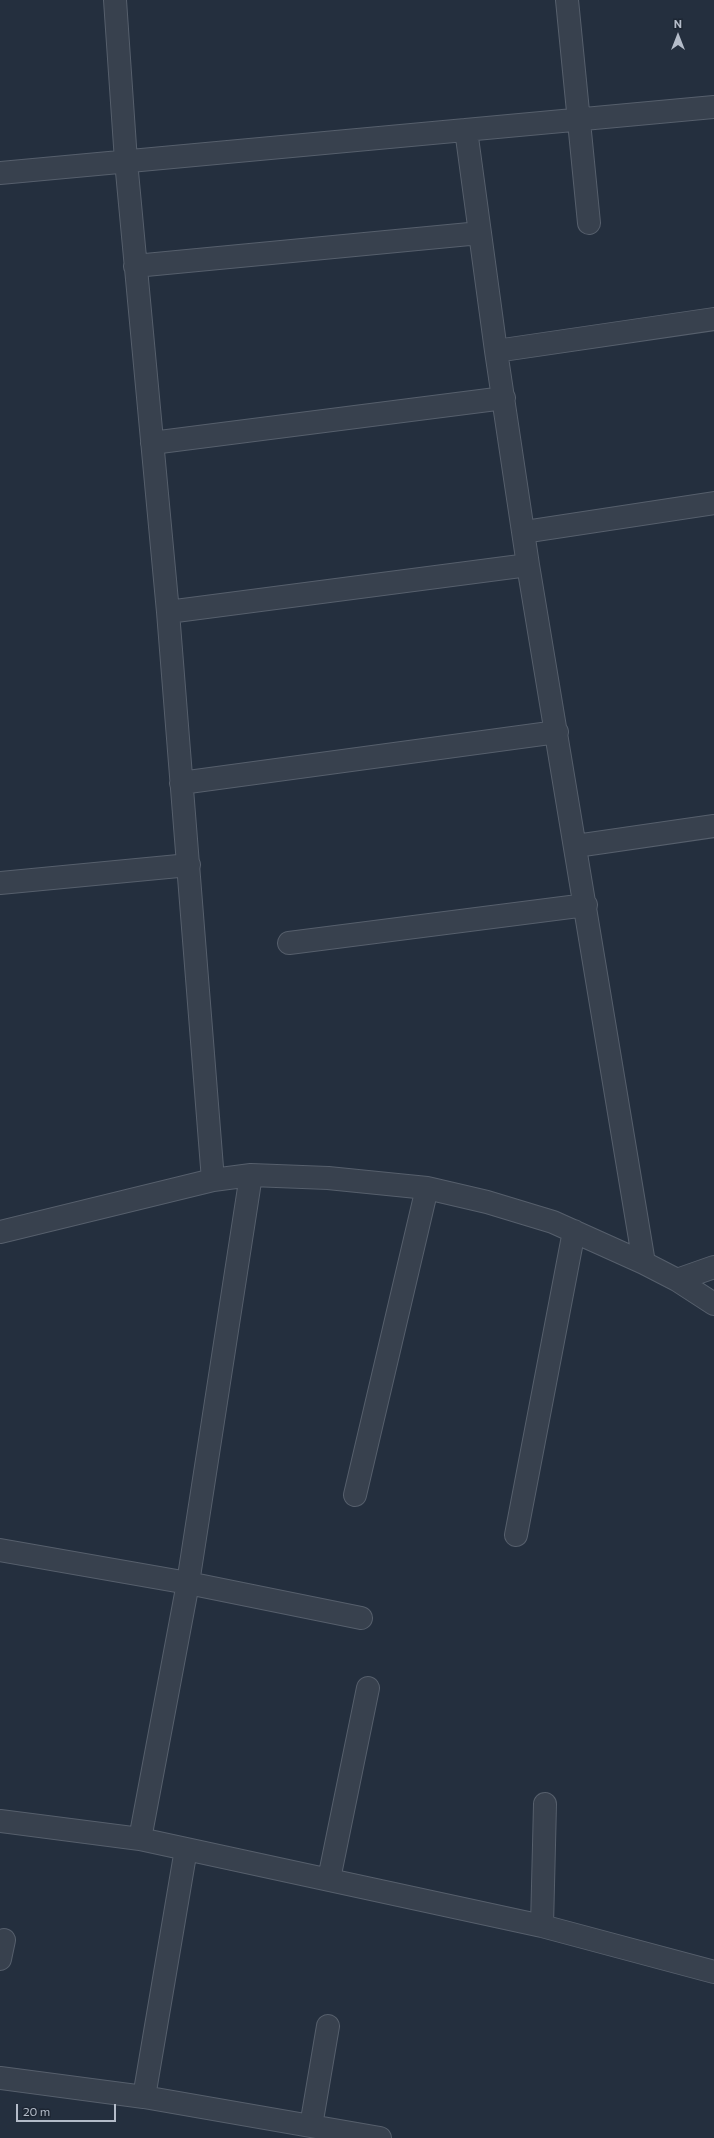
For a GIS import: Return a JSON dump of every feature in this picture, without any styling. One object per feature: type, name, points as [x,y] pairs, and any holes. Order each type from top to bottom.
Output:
[{"type":"street","points":[[115,0],[126,161],[168,612],[213,1180]]},
{"type":"street","points":[[567,0],[589,223]]},
{"type":"street","points":[[0,173],[579,121],[714,107]]},
{"type":"street","points":[[466,130],[496,351],[528,565],[558,732],[644,1263]]},
{"type":"street","points":[[135,266],[480,233]]},
{"type":"street","points":[[496,351],[714,319]]},
{"type":"street","points":[[152,443],[504,398]]},
{"type":"street","points":[[524,532],[714,503]]},
{"type":"street","points":[[168,612],[528,565]]},
{"type":"street","points":[[181,783],[558,732]]},
{"type":"street","points":[[576,846],[714,826]]},
{"type":"street","points":[[0,883],[189,865]]},
{"type":"street","points":[[289,942],[586,905]]},
{"type":"street","points":[[140,1839],[188,1583],[251,1175]]},
{"type":"street","points":[[1,1226],[213,1180],[251,1175],[328,1178],[427,1188],[487,1202],[553,1222],[644,1263],[677,1280],[714,1304]]},
{"type":"street","points":[[355,1496],[427,1188]]},
{"type":"street","points":[[516,1536],[574,1232]]},
{"type":"street","points":[[677,1280],[714,1267]]},
{"type":"street","points":[[0,1550],[188,1583],[361,1618]]},
{"type":"street","points":[[329,1880],[368,1688]]},
{"type":"street","points":[[542,1926],[544,1804]]},
{"type":"street","points":[[0,1821],[140,1839],[542,1926],[714,1972]]},
{"type":"street","points":[[144,2097],[186,1850]]},
{"type":"street","points":[[311,2126],[328,2026]]},
{"type":"street","points":[[0,2078],[144,2097],[380,2138]]}]
